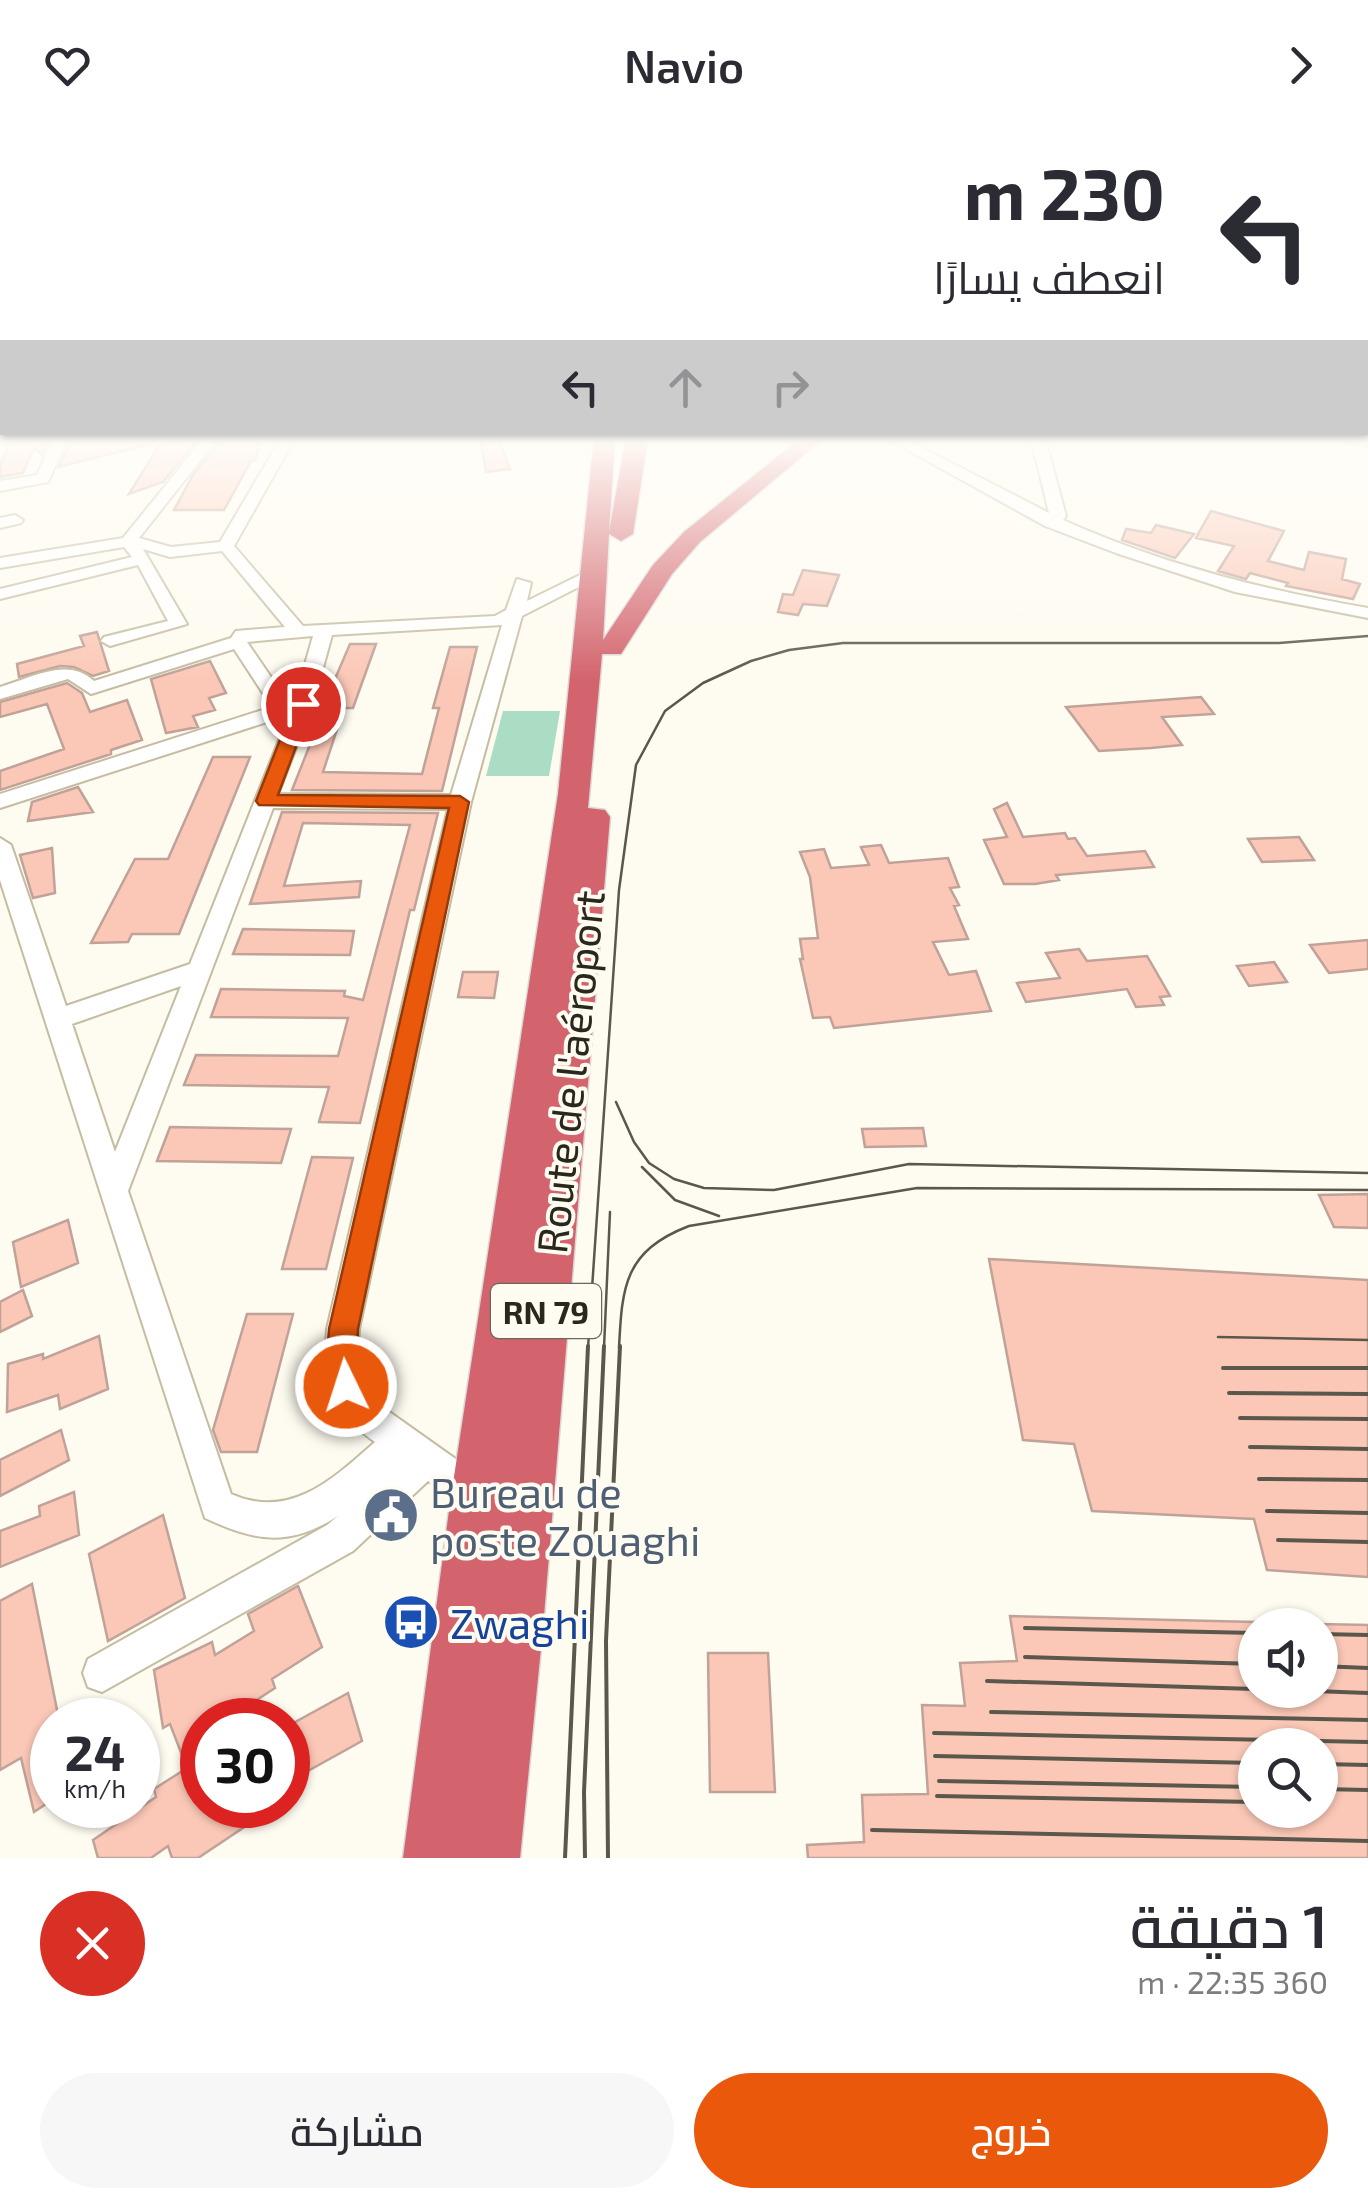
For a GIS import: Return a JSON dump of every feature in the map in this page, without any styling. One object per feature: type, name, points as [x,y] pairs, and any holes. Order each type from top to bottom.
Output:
[{"type":"highway","name":"Route de l'aéroport","points":[[476,1494],[557,918],[599,519]]},
{"type":"highway","name":"RN 79","points":[[611,648],[622,519]]},
{"type":"highway","points":[[611,648],[662,570],[714,519]]},
{"type":"highway","name":"Route de l'aéroport","points":[[488,1858],[515,1628],[611,648]]},
{"type":"highway","name":"RN 79","points":[[435,1858],[476,1494]]},
{"type":"highway","name":"RN 79","points":[[503,1858],[515,1628]]},
{"type":"highway","name":"RN 79","points":[[411,1858],[449,1707]]},
{"type":"street","points":[[128,542],[146,519]]},
{"type":"street","points":[[226,546],[242,519]]},
{"type":"street","points":[[1041,519],[1156,564],[1280,598],[1368,613]]},
{"type":"street","points":[[1052,524],[1056,519]]},
{"type":"street","points":[[110,641],[178,624],[143,559],[128,542]]},
{"type":"street","points":[[0,562],[98,543],[128,542],[170,552],[226,546]]},
{"type":"street","points":[[226,546],[297,631]]},
{"type":"street","points":[[0,594],[143,559]]},
{"type":"street","points":[[238,642],[240,636],[253,632],[477,624],[516,615],[594,574]]},
{"type":"street","points":[[476,1494],[359,1411],[346,1386],[341,1358],[343,1329],[460,802],[523,583]]},
{"type":"street","points":[[113,1193],[266,801],[294,707],[324,630]]},
{"type":"street","points":[[238,642],[294,707]]},
{"type":"street","points":[[0,693],[67,673],[76,674],[92,688],[238,642]]},
{"type":"street","points":[[0,801],[294,707]]},
{"type":"street","points":[[266,801],[460,802]]},
{"type":"street","points":[[0,845],[216,1506],[238,1519],[267,1522],[300,1518],[330,1504],[414,1451]]},
{"type":"street","points":[[58,1018],[202,969]]},
{"type":"street","points":[[102,1672],[340,1538],[414,1451]]},
{"type":"green space","points":[[503,711],[560,711],[549,776],[486,776]]},
{"type":"building","points":[[1207,519],[1239,519],[1284,531],[1268,561],[1304,570],[1309,552],[1346,559],[1342,579],[1360,584],[1353,599],[1286,586],[1288,583],[1250,573],[1246,579],[1218,571],[1234,546],[1196,538]]},
{"type":"building","points":[[1156,525],[1194,534],[1175,558],[1122,540],[1126,529],[1151,533]]},
{"type":"building","points":[[803,570],[839,575],[827,606],[803,604],[798,615],[778,612],[783,594],[793,595]]},
{"type":"building","points":[[97,632],[109,671],[93,676],[74,667],[60,666],[19,677],[17,664],[84,646],[80,636]]},
{"type":"building","points":[[350,644],[376,644],[353,708],[344,708],[323,772],[422,774],[439,708],[433,708],[450,647],[477,647],[442,791],[292,790]]},
{"type":"building","points":[[210,661],[226,693],[209,698],[215,710],[193,716],[198,727],[166,733],[151,679]]},
{"type":"building","points":[[67,683],[82,693],[90,712],[127,700],[142,740],[0,790],[0,771],[64,749],[47,704],[0,717],[0,702]]},
{"type":"building","points":[[1201,697],[1214,714],[1162,717],[1182,745],[1151,748],[1099,751],[1066,707]]},
{"type":"building","points":[[213,757],[250,757],[179,934],[132,934],[128,942],[91,943],[135,859],[168,859]]},
{"type":"building","points":[[78,787],[93,812],[28,821],[32,802]]},
{"type":"building","points":[[1007,803],[1023,837],[1065,833],[1068,839],[1075,838],[1087,856],[1145,851],[1154,867],[1056,875],[1059,880],[1035,884],[1004,884],[984,840],[1007,837],[994,809]]},
{"type":"building","points":[[282,812],[438,813],[414,910],[410,910],[360,1123],[319,1122],[329,1087],[184,1085],[196,1055],[338,1056],[348,1018],[211,1017],[221,989],[345,991],[344,996],[363,1000],[410,825],[303,823],[284,886],[361,881],[359,897],[250,904]]},
{"type":"building","points":[[1299,837],[1314,860],[1262,862],[1248,839]]},
{"type":"building","points":[[881,845],[889,863],[948,858],[959,887],[950,888],[959,905],[954,906],[968,939],[933,942],[949,975],[976,971],[991,1011],[834,1028],[830,1017],[813,1018],[800,959],[800,939],[818,938],[810,877],[800,852],[824,849],[831,868],[869,865],[861,847]]},
{"type":"building","points":[[52,848],[55,893],[33,898],[20,855]]},
{"type":"building","points":[[243,929],[354,931],[350,955],[233,954]]},
{"type":"building","points":[[1368,940],[1368,969],[1329,973],[1310,945]]},
{"type":"building","points":[[1079,949],[1087,961],[1147,956],[1170,996],[1160,997],[1164,1005],[1136,1007],[1127,989],[1026,1002],[1017,983],[1060,978],[1046,953]]},
{"type":"building","points":[[1274,962],[1287,982],[1249,986],[1237,966]]},
{"type":"building","points":[[463,972],[498,972],[494,998],[458,997]]},
{"type":"building","points":[[170,1127],[291,1129],[281,1163],[157,1161]]},
{"type":"building","points":[[923,1128],[926,1146],[865,1147],[862,1129]]},
{"type":"building","points":[[312,1157],[353,1158],[326,1269],[282,1269]]},
{"type":"building","points":[[1368,1194],[1368,1228],[1334,1227],[1319,1195]]},
{"type":"building","points":[[68,1220],[78,1263],[21,1287],[13,1242]]},
{"type":"building","points":[[989,1259],[1368,1280],[1368,1577],[1267,1570],[1254,1519],[1092,1511],[1074,1444],[1023,1440]]},
{"type":"building","points":[[23,1290],[32,1316],[0,1332],[0,1302]]},
{"type":"building","points":[[247,1314],[293,1314],[257,1452],[221,1452],[213,1430]]},
{"type":"building","points":[[99,1336],[108,1389],[60,1409],[58,1395],[7,1412],[8,1364],[43,1354],[43,1359]]},
{"type":"building","points":[[61,1430],[69,1460],[0,1496],[0,1460]]},
{"type":"building","points":[[74,1492],[79,1535],[0,1567],[0,1531],[40,1516],[39,1506]]},
{"type":"building","points":[[163,1515],[185,1598],[108,1641],[89,1554]]},
{"type":"building","points":[[32,1584],[55,1698],[30,1698],[30,1795],[21,1758],[0,1770],[0,1601]]},
{"type":"building","points":[[298,1586],[322,1647],[272,1679],[275,1688],[260,1698],[180,1698],[180,1750],[170,1724],[163,1728],[154,1670],[212,1642],[215,1655],[254,1631],[248,1614]]},
{"type":"building","points":[[1010,1616],[1238,1622],[1238,1708],[1338,1708],[1338,1624],[1368,1625],[1368,1858],[808,1858],[807,1845],[864,1842],[862,1795],[928,1794],[922,1705],[965,1706],[960,1663],[1017,1661]]},
{"type":"building","points":[[708,1653],[768,1653],[775,1792],[710,1792]]},
{"type":"building","points":[[348,1693],[362,1741],[310,1770],[310,1714]]},
{"type":"building","points":[[180,1772],[180,1828],[243,1828],[198,1858],[172,1858],[168,1846],[151,1858],[98,1858],[93,1840],[111,1828],[160,1828],[160,1785]]},
{"type":"tram line","points":[[588,1348],[619,890],[636,765],[665,711],[703,683],[751,661],[789,650],[843,643],[1279,643],[1368,636]]},
{"type":"tram line","points":[[616,1102],[634,1142],[649,1163],[674,1179],[704,1188],[774,1190],[909,1164],[1368,1173]]},
{"type":"tram line","points":[[642,1167],[675,1200],[719,1216]]},
{"type":"tram line","points":[[619,1348],[625,1289],[639,1260],[667,1236],[689,1226],[917,1188],[1368,1190]]},
{"type":"tram line","points":[[604,1348],[610,1212]]},
{"type":"tram line","points":[[1218,1337],[1368,1340]]},
{"type":"tram line","points":[[565,1858],[588,1346]]},
{"type":"tram line","points":[[585,1858],[584,1792],[604,1346]]},
{"type":"tram line","points":[[608,1858],[606,1641],[620,1346]]},
{"type":"tram line","points":[[1223,1368],[1368,1368]]},
{"type":"tram line","points":[[1229,1393],[1368,1394]]},
{"type":"tram line","points":[[1240,1418],[1368,1419]]},
{"type":"tram line","points":[[1250,1447],[1368,1449]]},
{"type":"tram line","points":[[1259,1479],[1368,1480]]},
{"type":"tram line","points":[[1267,1511],[1368,1513]]},
{"type":"tram line","points":[[1278,1540],[1368,1542]]},
{"type":"tram line","points":[[1025,1628],[1238,1633]]},
{"type":"tram line","points":[[1338,1634],[1368,1635]]},
{"type":"tram line","points":[[1025,1657],[1238,1663]]},
{"type":"tram line","points":[[1338,1667],[1368,1668]]},
{"type":"tram line","points":[[987,1681],[1238,1688]]},
{"type":"tram line","points":[[1338,1692],[1368,1693]]},
{"type":"tram line","points":[[991,1712],[1368,1720]]},
{"type":"tram line","points":[[934,1733],[1368,1742]]},
{"type":"tram line","points":[[935,1756],[1238,1763]]},
{"type":"tram line","points":[[1338,1764],[1368,1765]]},
{"type":"tram line","points":[[939,1781],[1238,1787]]},
{"type":"tram line","points":[[1338,1789],[1368,1790]]},
{"type":"tram line","points":[[937,1796],[1238,1802]]},
{"type":"tram line","points":[[872,1830],[1368,1841]]},
{"type":"place","name":"Bureau de poste Zouaghi","points":[[391,1515]]},
{"type":"place","name":"Zwaghi","points":[[411,1622]]},
{"type":"route","points":[[303,704],[266,801],[460,802],[343,1329],[341,1358],[346,1386]]}]
